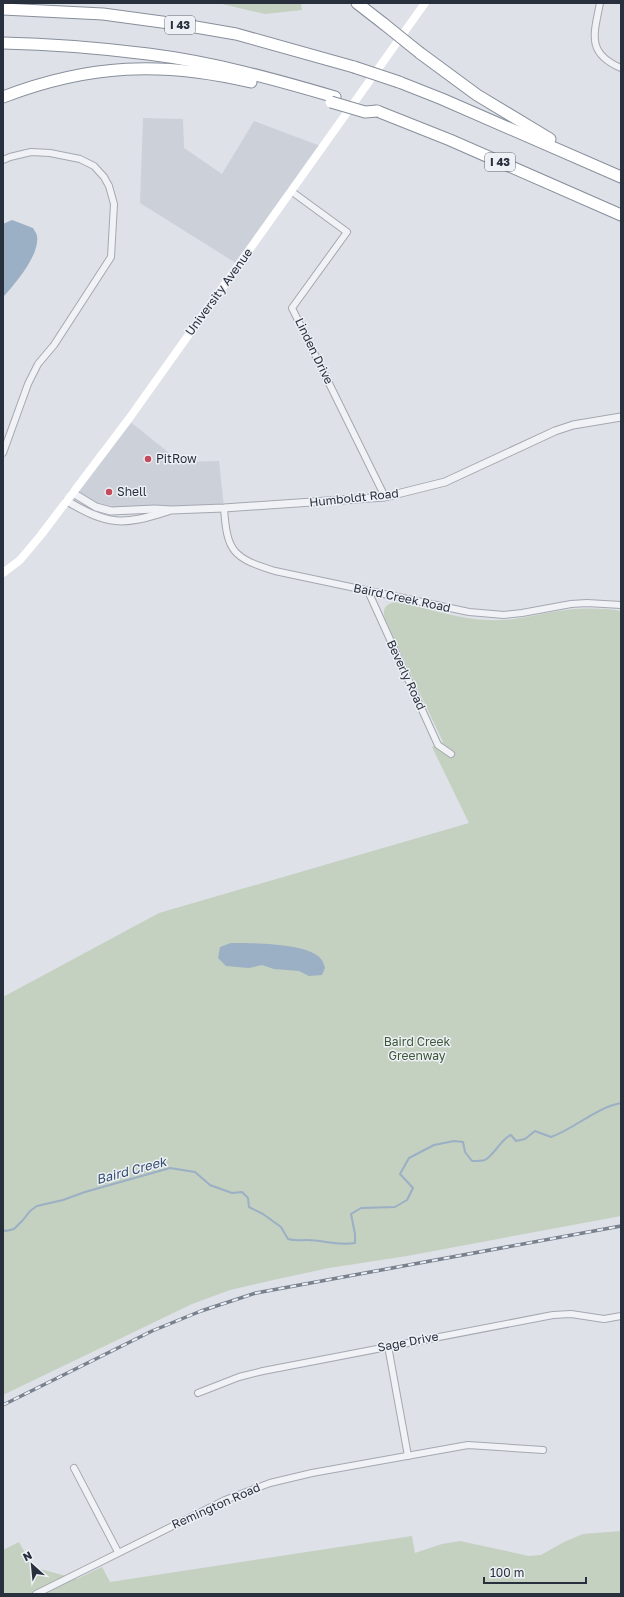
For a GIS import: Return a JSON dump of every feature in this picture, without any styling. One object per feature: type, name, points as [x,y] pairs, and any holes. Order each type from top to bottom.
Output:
[{"type":"highway","points":[[357,3],[420,53],[477,95],[550,140],[567,154]]},
{"type":"highway","name":"I 43","points":[[3,9],[104,14],[236,34],[354,67],[399,82],[621,177]]},
{"type":"highway","name":"I 43","points":[[3,43],[63,46],[150,54],[237,71],[377,111],[437,135],[621,215]]},
{"type":"highway","points":[[3,97],[29,87],[65,77],[110,70],[146,68],[208,73],[333,99]]},
{"type":"main road","name":"University Avenue","points":[[3,573],[20,560],[74,493],[128,420],[425,3]]},
{"type":"street","points":[[600,3],[594,32],[595,45],[603,58],[621,68]]},
{"type":"street","points":[[3,160],[31,152],[50,153],[80,159],[94,166],[104,177],[109,186],[114,204],[111,257],[54,345],[38,364],[28,384],[3,453]]},
{"type":"street","name":"Linden Drive","points":[[291,191],[347,232],[292,308],[385,497]]},
{"type":"street","name":"Humboldt Road","points":[[74,493],[96,507],[111,512],[155,509],[170,510],[224,508],[385,497],[445,482],[555,431],[573,425],[621,417]]},
{"type":"street","name":"Humboldt Road","points":[[67,501],[93,515],[112,521],[133,520],[170,510]]},
{"type":"street","name":"Baird Creek Road","points":[[224,508],[225,528],[230,544],[240,556],[275,571],[469,612],[488,614],[522,613],[571,604],[603,603],[621,605]]},
{"type":"street","name":"Beverly Road","points":[[368,591],[438,745],[451,754]]},
{"type":"street","name":"Sage Drive","points":[[198,1393],[239,1377],[257,1372],[553,1315],[571,1314],[604,1320],[621,1316]]},
{"type":"street","points":[[388,1346],[408,1456]]},
{"type":"street","name":"Remington Road","points":[[36,1594],[225,1500],[270,1483],[312,1473],[468,1445],[543,1450]]},
{"type":"street","points":[[74,1468],[118,1552]]},
{"type":"shaded area","points":[[143,118],[183,119],[184,148],[222,174],[254,121],[323,147],[239,265],[140,203]]},
{"type":"shaded area","points":[[128,420],[168,452],[174,462],[219,461],[224,508],[111,511],[73,493]]},
{"type":"green space","points":[[218,3],[301,3],[302,10],[265,14]]},
{"type":"green space","name":"Baird Creek Greenway","points":[[395,602],[453,615],[488,620],[517,619],[573,609],[621,611],[621,1216],[407,1256],[329,1268],[230,1290],[192,1304],[3,1395],[3,997],[159,913],[469,823],[432,747],[443,742],[385,619],[385,608],[389,604]]},
{"type":"green space","points":[[621,1531],[621,1594],[3,1594],[3,1550],[19,1542],[33,1567],[77,1579],[102,1567],[110,1582],[412,1536],[415,1553],[442,1544],[460,1541],[529,1556],[541,1555],[564,1542],[583,1534]]},
{"type":"water","points":[[12,220],[33,228],[37,235],[37,244],[35,252],[26,269],[3,297],[3,224]]},
{"type":"water","points":[[231,943],[279,945],[305,950],[321,959],[325,968],[322,975],[309,976],[299,971],[274,969],[262,965],[249,968],[226,966],[218,958],[220,947]]},
{"type":"waterway","name":"Baird Creek","points":[[3,1230],[6,1231],[14,1229],[30,1211],[37,1206],[63,1200],[85,1192],[170,1168],[195,1172],[210,1185],[232,1193],[242,1192],[248,1198],[249,1207],[263,1214],[281,1227],[288,1239],[313,1240],[342,1244],[355,1243],[355,1234],[351,1214],[361,1208],[395,1207],[407,1200],[413,1188],[400,1174],[409,1158],[434,1145],[454,1141],[463,1142],[465,1152],[472,1161],[485,1160],[505,1139],[511,1135],[516,1141],[525,1139],[535,1131],[551,1137],[569,1129],[603,1109],[621,1103]]},
{"type":"railway","points":[[3,1405],[152,1331],[201,1311],[256,1293],[621,1226]]},
{"type":"place","name":"PitRow","points":[[148,459]]},
{"type":"place","name":"Shell","points":[[109,492]]}]
